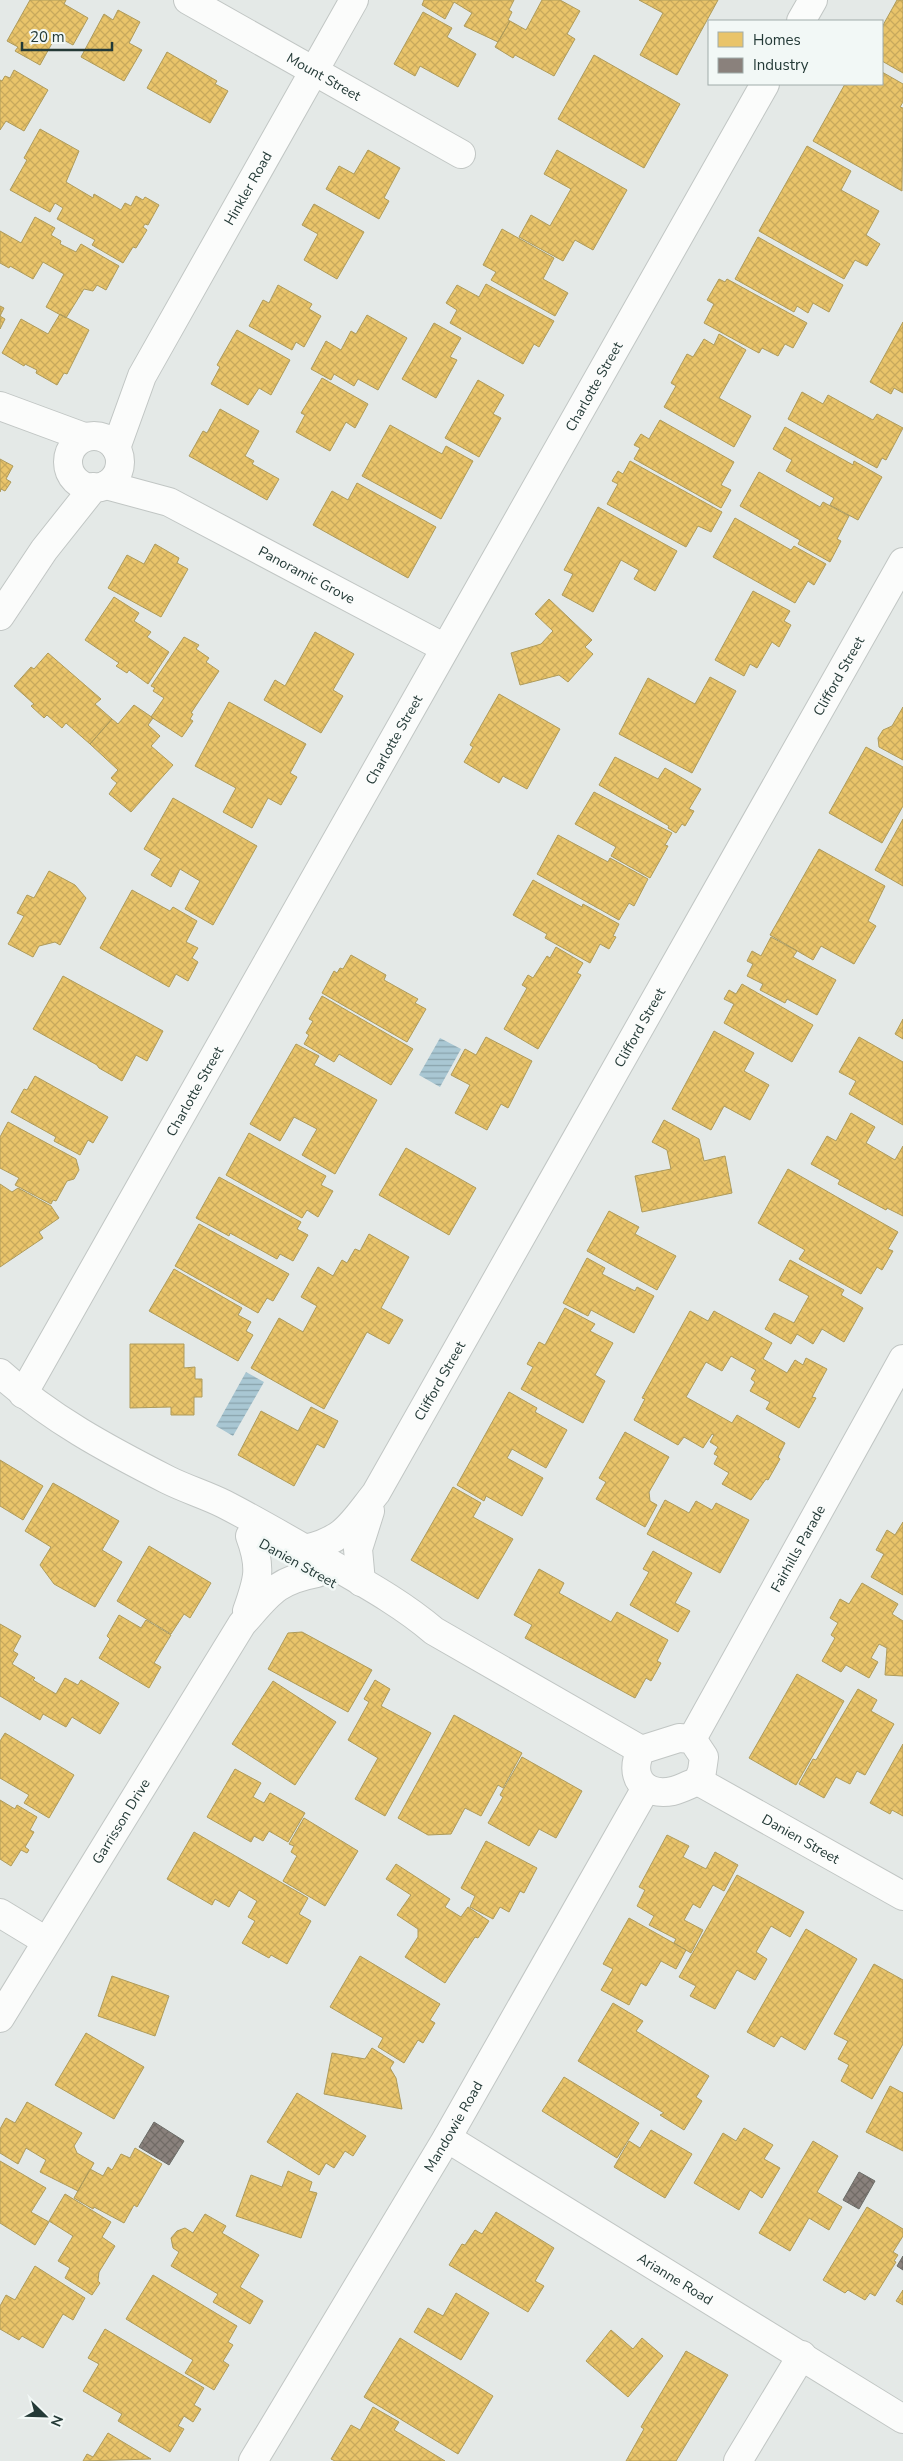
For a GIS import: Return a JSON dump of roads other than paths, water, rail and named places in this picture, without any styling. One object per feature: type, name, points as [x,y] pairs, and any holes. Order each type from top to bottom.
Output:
[{"type":"street","name":"Mount Street","points":[[188,0],[461,154]]},
{"type":"street","name":"Hinkler Road","points":[[85,476],[73,446],[103,445],[354,0]]},
{"type":"street","points":[[802,20],[813,0]]},
{"type":"street","name":"Charlotte Street","points":[[23,1394],[764,85]]},
{"type":"street","name":"Panoramic Grove","points":[[4,408],[85,476],[169,502],[445,648]]},
{"type":"street","name":"Panoramic Grove","points":[[4,408],[103,445],[169,502]]},
{"type":"street","points":[[0,616],[44,550],[85,476],[115,476],[103,445]]},
{"type":"street","name":"Clifford Street","points":[[305,1549],[327,1543],[342,1535],[376,1493],[903,562]]},
{"type":"street","name":"Fairhills Parade","points":[[692,1739],[903,1359]]},
{"type":"street","name":"Danien Street","points":[[0,1373],[23,1394],[57,1418],[170,1481],[223,1503],[305,1549],[410,1610],[434,1631],[641,1750]]},
{"type":"street","name":"Danien Street","points":[[170,1481],[215,1515],[250,1536],[402,1621],[434,1631]]},
{"type":"street","name":"Clifford Street","points":[[361,1582],[358,1546],[376,1493]]},
{"type":"street","name":"Garrisson Drive","points":[[242,1624],[259,1576],[258,1560],[250,1536]]},
{"type":"street","name":"Garrisson Drive","points":[[0,2018],[46,1940],[242,1624],[280,1584],[290,1579],[317,1573]]},
{"type":"street","points":[[679,1738],[692,1739],[704,1757],[698,1781],[673,1791],[656,1792],[646,1788],[635,1770],[635,1761],[641,1750],[679,1738]]},
{"type":"street","name":"Danien Street","points":[[698,1781],[903,1896]]},
{"type":"street","name":"Mandowie Road","points":[[253,2461],[447,2138],[646,1788]]},
{"type":"street","points":[[0,1913],[46,1940]]},
{"type":"street","name":"Arianne Road","points":[[447,2138],[903,2418]]},
{"type":"street","points":[[738,2461],[802,2355]]},
{"type":"water","points":[[440,1038],[461,1049],[440,1087],[419,1075]]},
{"type":"water","points":[[246,1372],[264,1382],[233,1436],[216,1426]]}]
